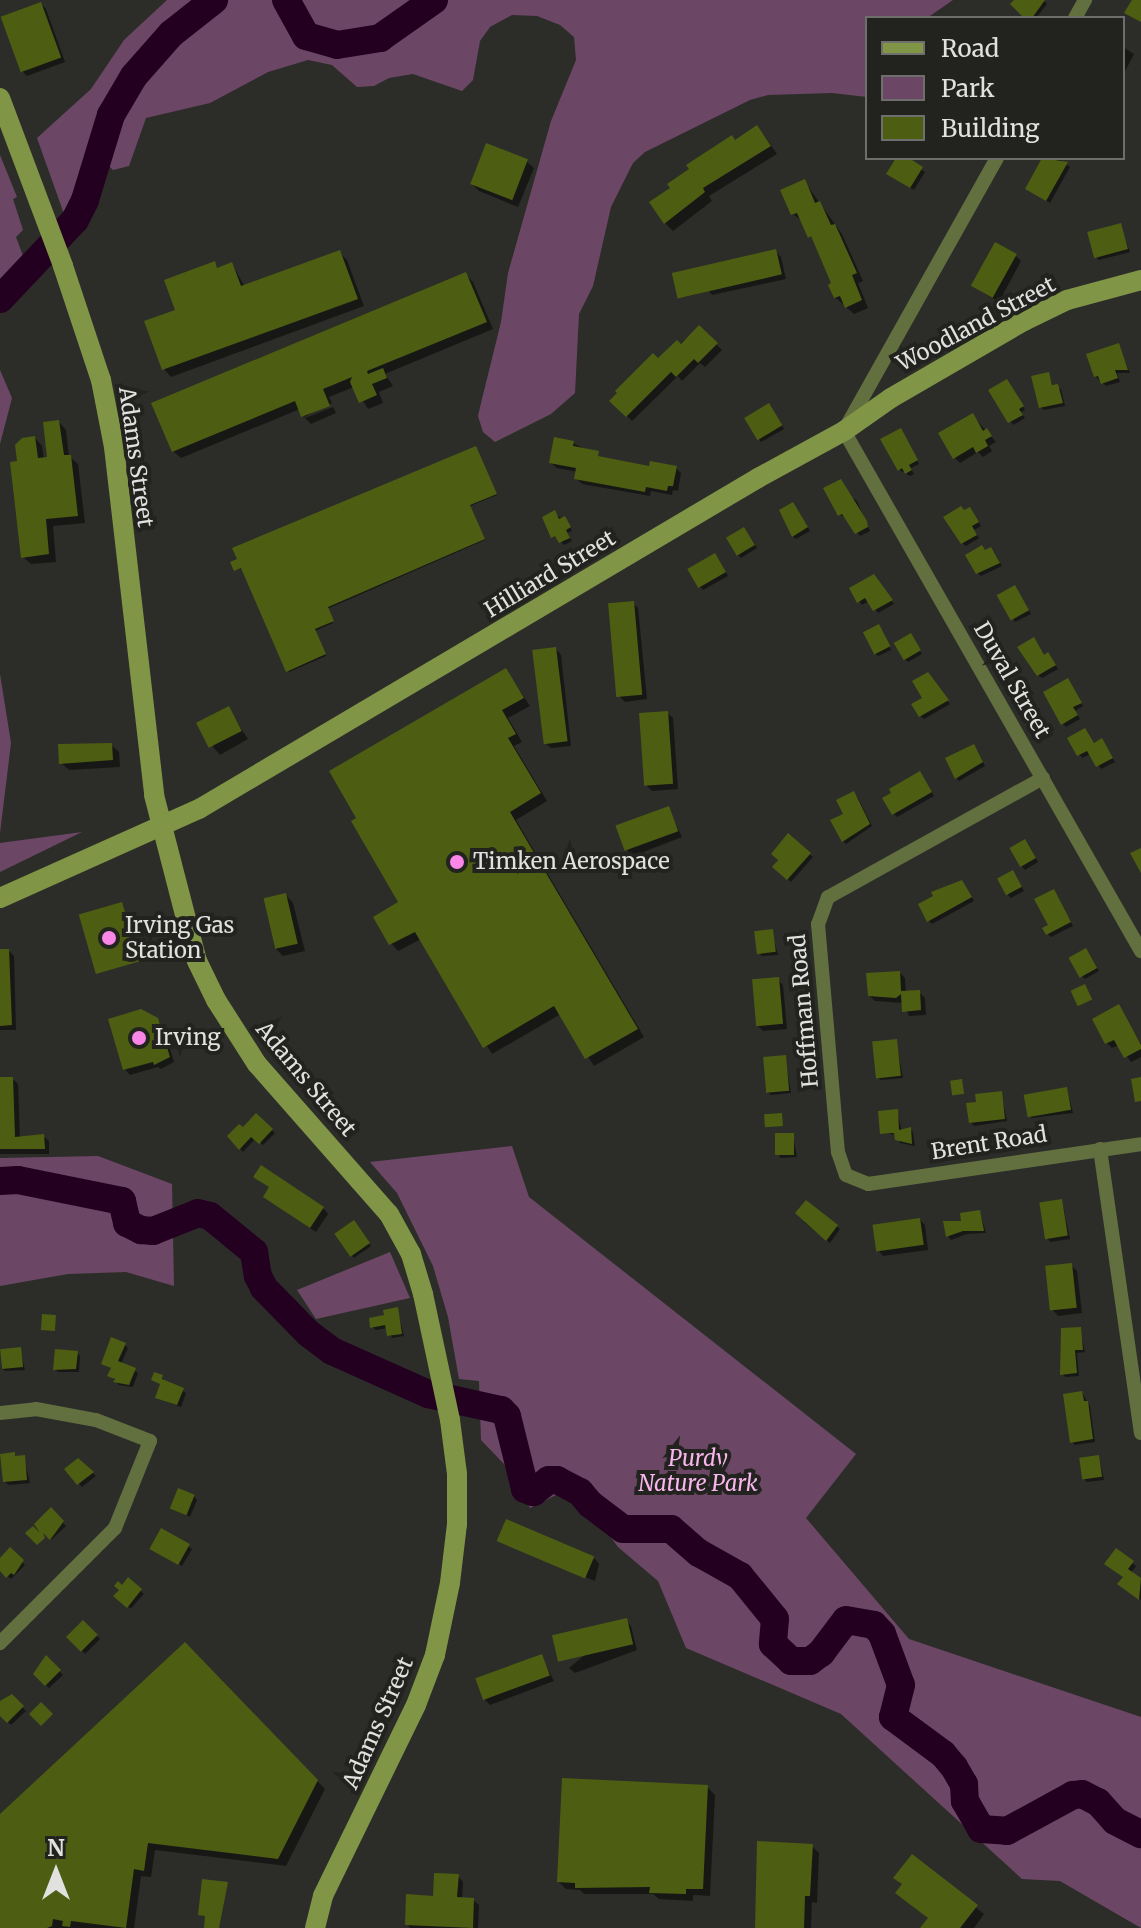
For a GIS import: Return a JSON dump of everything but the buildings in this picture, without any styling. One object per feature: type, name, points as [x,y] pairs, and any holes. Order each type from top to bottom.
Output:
[{"type":"main road","name":"Adams Street","points":[[0,98],[94,357],[114,447],[138,674],[160,827],[197,961],[216,1000],[257,1064],[389,1214],[411,1254],[446,1396],[457,1474],[457,1524],[450,1583],[435,1655],[405,1729],[323,1896],[315,1928]]},
{"type":"main road","name":"Woodland Street","points":[[844,431],[891,398],[1024,321],[1067,300],[1141,280]]},
{"type":"main road","name":"Hilliard Street","points":[[0,898],[199,809],[758,478],[844,431]]},
{"type":"street","points":[[844,431],[996,160]]},
{"type":"street","name":"Duval Street","points":[[844,431],[1141,951]]},
{"type":"street","name":"Hoffman Road","points":[[846,1175],[838,1152],[818,924],[828,897],[1043,778]]},
{"type":"street","name":"Brent Road","points":[[846,1175],[868,1184],[1141,1144]]},
{"type":"street","points":[[1100,1149],[1141,1433]]},
{"type":"street","points":[[0,1413],[36,1409],[96,1420],[150,1441],[115,1528],[0,1643]]},
{"type":"green space","points":[[167,0],[953,0],[930,16],[865,16],[865,97],[832,93],[768,95],[750,100],[645,152],[633,163],[611,207],[593,286],[579,314],[575,393],[551,414],[495,442],[483,432],[478,416],[501,322],[508,273],[551,121],[576,60],[574,37],[560,25],[537,16],[512,15],[490,27],[480,41],[473,80],[462,91],[413,74],[389,78],[374,86],[357,87],[332,65],[308,60],[268,72],[210,103],[146,118],[129,166],[113,170],[97,154],[85,200],[69,228],[37,138],[91,89],[124,40]]},
{"type":"green space","points":[[0,155],[17,197],[13,199],[23,230],[16,237],[26,264],[0,312]]},
{"type":"green space","points":[[0,370],[12,398],[0,444]]},
{"type":"green space","points":[[0,674],[11,743],[0,833]]},
{"type":"green space","points":[[82,832],[0,872],[0,843]]},
{"type":"green space","name":"Purdy Nature Park","points":[[512,1146],[529,1197],[856,1454],[806,1518],[909,1639],[1141,1717],[1141,1928],[1060,1881],[1022,1879],[841,1714],[686,1648],[658,1581],[618,1547],[574,1486],[530,1508],[504,1464],[481,1440],[479,1381],[459,1379],[448,1317],[433,1266],[397,1193],[370,1162]]},
{"type":"green space","points":[[98,1156],[172,1184],[174,1286],[126,1272],[68,1274],[0,1286],[0,1158]]},
{"type":"green space","points":[[390,1252],[410,1298],[316,1319],[297,1290]]},
{"type":"waterway","points":[[0,299],[75,220],[85,200],[111,115],[134,76],[171,34],[214,0]]},
{"type":"waterway","points":[[286,0],[306,36],[337,45],[380,38],[434,0]]},
{"type":"waterway","points":[[0,1181],[18,1180],[122,1201],[127,1223],[141,1230],[153,1231],[198,1213],[210,1216],[254,1252],[258,1276],[264,1288],[308,1333],[332,1351],[428,1394],[501,1410],[507,1416],[525,1489],[533,1492],[549,1480],[557,1480],[580,1492],[590,1504],[623,1529],[671,1529],[699,1553],[740,1576],[775,1619],[773,1644],[791,1661],[810,1661],[821,1653],[846,1620],[874,1625],[882,1634],[901,1685],[893,1717],[943,1754],[954,1767],[964,1784],[965,1801],[981,1829],[1007,1831],[1073,1795],[1082,1794],[1098,1802],[1115,1821],[1141,1834]]},
{"type":"place","name":"Timken Aerospace","points":[[457,862]]},
{"type":"place","name":"Irving Gas Station","points":[[109,938]]},
{"type":"place","name":"Irving","points":[[139,1038]]}]
